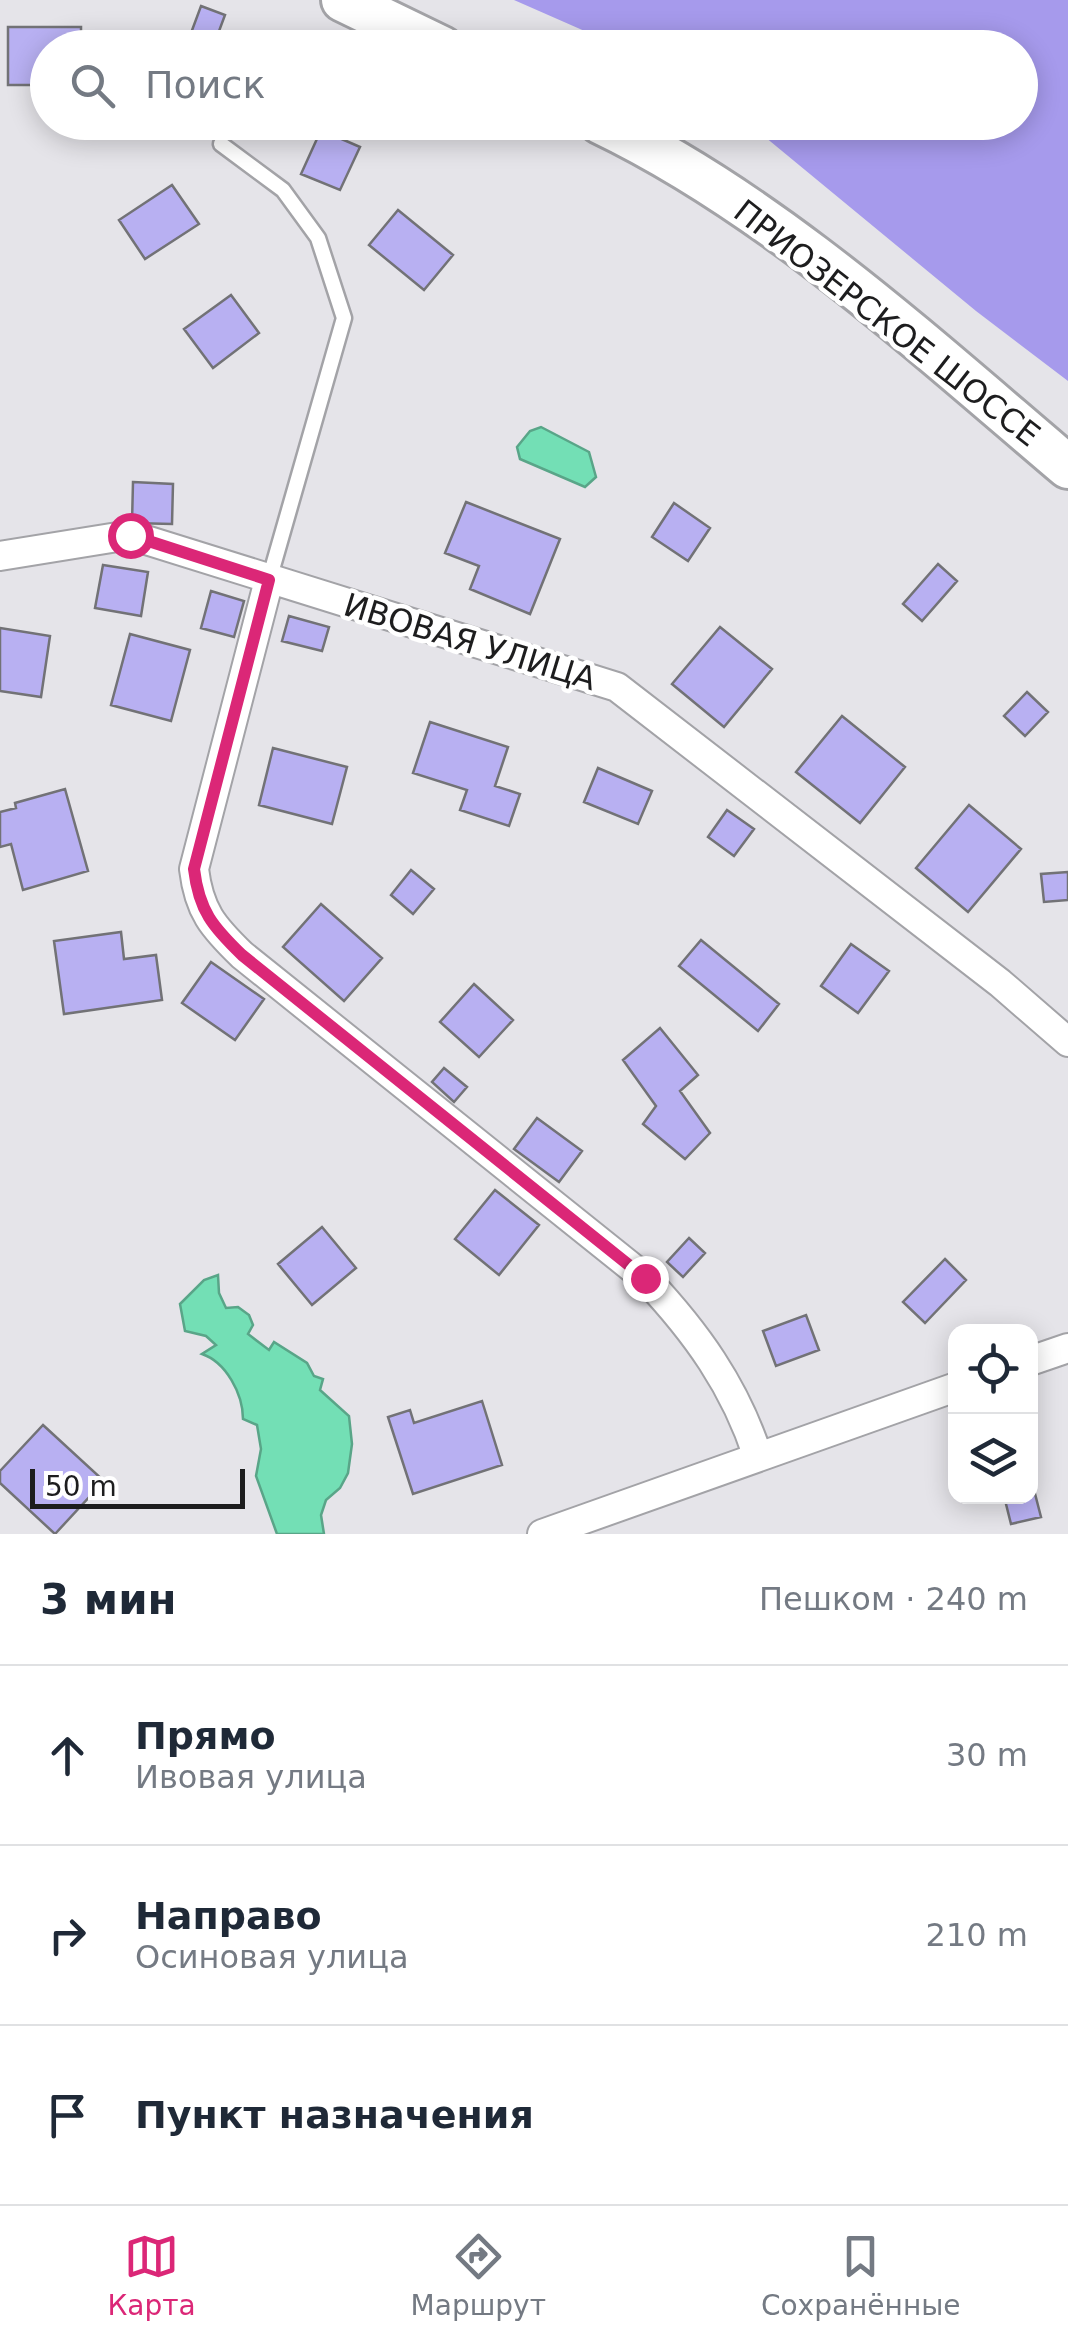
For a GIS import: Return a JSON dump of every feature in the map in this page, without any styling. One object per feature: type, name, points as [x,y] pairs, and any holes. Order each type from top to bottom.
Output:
[{"type":"main road","points":[[343,0],[405,30]]},
{"type":"main road","name":"ПРИОЗЕРСКОЕ ШОССЕ","points":[[631,140],[704,182],[845,282],[1068,468]]},
{"type":"street","name":"ИВОВАЯ УЛИЦА","points":[[0,556],[130,535],[617,687],[1000,983],[1068,1042]]},
{"type":"street","points":[[269,580],[194,869],[197,892],[211,925],[242,955],[645,1278],[684,1319],[723,1374],[746,1420],[758,1457]]},
{"type":"street","points":[[1038,1358],[1068,1348]]},
{"type":"street","points":[[542,1534],[948,1390]]},
{"type":"lane","points":[[221,144],[283,190],[318,238],[344,318],[269,580]]},
{"type":"shaded area","points":[[514,0],[1068,0],[1068,381],[976,311],[769,140],[1038,140],[1038,30],[582,30]]},
{"type":"shaded area","points":[[541,427],[589,452],[596,477],[585,487],[520,459],[517,447],[530,431]]},
{"type":"shaded area","points":[[218,1275],[219,1293],[226,1308],[238,1307],[249,1315],[253,1325],[248,1334],[269,1350],[274,1342],[307,1363],[314,1376],[323,1379],[320,1390],[349,1416],[352,1444],[348,1473],[340,1488],[326,1500],[321,1515],[324,1534],[277,1534],[256,1476],[261,1449],[257,1425],[243,1419],[236,1390],[226,1371],[202,1354],[216,1345],[206,1336],[185,1331],[180,1304],[204,1280]]},
{"type":"building","points":[[201,6],[225,15],[219,30],[192,30]]},
{"type":"building","points":[[8,27],[81,27],[30,30],[30,85],[8,85]]},
{"type":"building","points":[[316,140],[344,140],[360,147],[340,190],[301,174]]},
{"type":"building","points":[[172,185],[199,224],[145,259],[119,220]]},
{"type":"building","points":[[398,210],[453,255],[424,290],[369,245]]},
{"type":"building","points":[[231,295],[259,333],[213,368],[184,329]]},
{"type":"building","points":[[133,482],[173,484],[172,524],[132,523]]},
{"type":"building","points":[[466,502],[560,539],[530,614],[470,589],[479,566],[445,553]]},
{"type":"building","points":[[674,503],[710,528],[688,561],[652,537]]},
{"type":"building","points":[[938,564],[957,581],[922,621],[903,604]]},
{"type":"building","points":[[103,565],[148,572],[141,616],[95,608]]},
{"type":"building","points":[[211,591],[244,601],[234,637],[201,628]]},
{"type":"building","points":[[289,616],[329,627],[322,651],[282,641]]},
{"type":"building","points":[[720,627],[772,669],[724,727],[672,684]]},
{"type":"building","points":[[0,628],[50,636],[41,697],[0,691]]},
{"type":"building","points":[[130,634],[190,650],[171,721],[111,705]]},
{"type":"building","points":[[1027,692],[1048,712],[1025,736],[1004,716]]},
{"type":"building","points":[[842,716],[905,767],[860,823],[796,772]]},
{"type":"building","points":[[430,722],[508,747],[495,786],[520,794],[509,826],[460,810],[467,790],[413,773]]},
{"type":"building","points":[[273,748],[347,767],[332,824],[259,805]]},
{"type":"building","points":[[598,768],[652,791],[638,824],[584,802]]},
{"type":"building","points":[[65,789],[88,871],[23,890],[11,844],[0,847],[0,812],[16,808],[15,803]]},
{"type":"building","points":[[969,805],[1021,849],[968,912],[916,868]]},
{"type":"building","points":[[727,810],[754,829],[734,856],[708,837]]},
{"type":"building","points":[[411,870],[434,889],[413,914],[391,895]]},
{"type":"building","points":[[1068,872],[1068,900],[1044,902],[1041,874]]},
{"type":"building","points":[[321,904],[382,958],[344,1001],[283,947]]},
{"type":"building","points":[[121,932],[124,959],[156,955],[162,1000],[64,1014],[54,941]]},
{"type":"building","points":[[701,940],[779,1004],[758,1031],[679,966]]},
{"type":"building","points":[[851,944],[889,971],[858,1013],[821,986]]},
{"type":"building","points":[[211,962],[264,999],[235,1040],[182,1003]]},
{"type":"building","points":[[474,984],[513,1020],[479,1057],[440,1022]]},
{"type":"building","points":[[660,1028],[698,1075],[680,1091],[710,1133],[685,1159],[643,1124],[656,1106],[623,1060]]},
{"type":"building","points":[[444,1068],[467,1087],[454,1102],[432,1082]]},
{"type":"building","points":[[537,1118],[582,1151],[559,1182],[514,1149]]},
{"type":"building","points":[[495,1190],[539,1225],[499,1275],[455,1239]]},
{"type":"building","points":[[322,1227],[356,1268],[312,1305],[278,1264]]},
{"type":"building","points":[[689,1238],[705,1253],[683,1277],[667,1262]]},
{"type":"building","points":[[945,1259],[966,1280],[925,1323],[903,1302]]},
{"type":"building","points":[[806,1315],[819,1350],[776,1366],[763,1331]]},
{"type":"building","points":[[482,1401],[502,1465],[413,1494],[388,1417],[410,1410],[414,1423]]},
{"type":"building","points":[[43,1425],[104,1481],[55,1534],[0,1483],[0,1471]]},
{"type":"building","points":[[1006,1504],[1038,1504],[1041,1517],[1011,1524]]},
{"type":"route","points":[[130,535],[269,580],[194,869],[197,892],[211,925],[242,955],[645,1278]]}]
